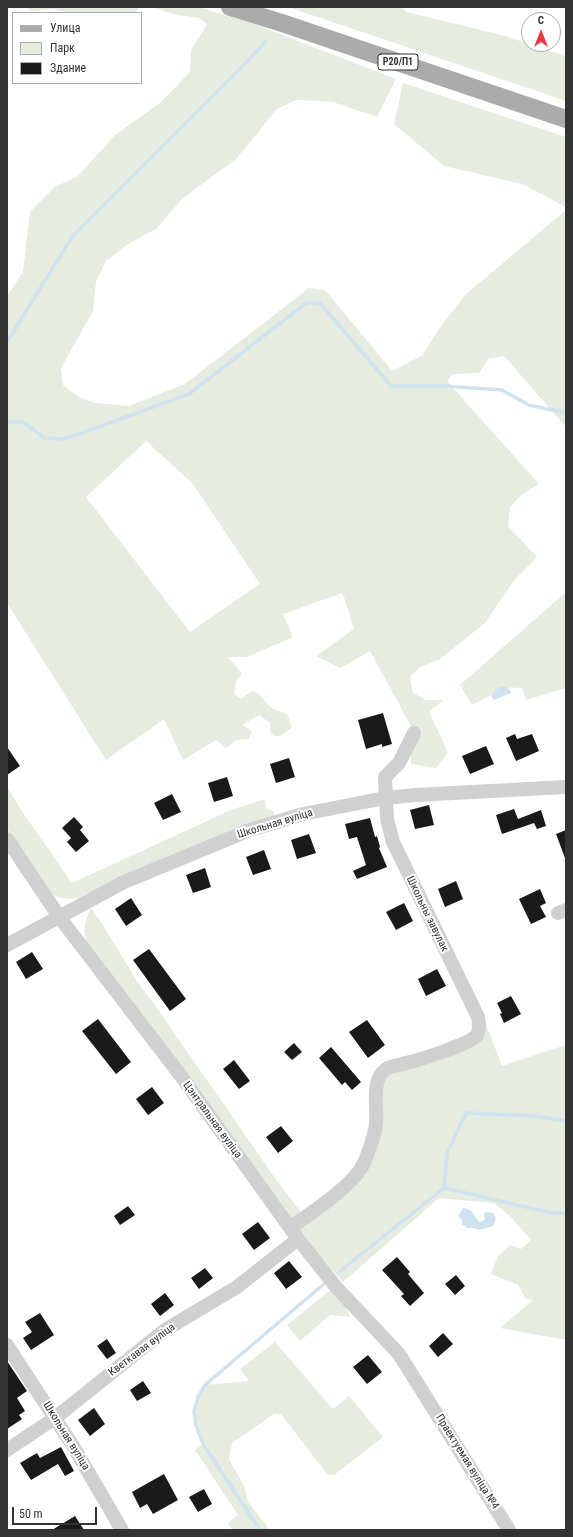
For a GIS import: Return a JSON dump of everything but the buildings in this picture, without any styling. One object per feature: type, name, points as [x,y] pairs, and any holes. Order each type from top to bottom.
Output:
[{"type":"main road","name":"Р20/П1","points":[[230,7],[282,23],[566,119]]},
{"type":"street","name":"Школьны завулак","points":[[414,733],[399,763],[385,777],[385,798],[393,842],[478,1017],[479,1027]]},
{"type":"street","name":"Школьная вуліца","points":[[7,945],[60,918],[124,882],[250,830],[303,814],[385,798],[566,787]]},
{"type":"street","name":"Цэнтральная вуліца","points":[[7,839],[60,918],[181,1076],[294,1233],[336,1287],[399,1354],[426,1395]]},
{"type":"street","name":"Кветкавая вуліца","points":[[7,1450],[55,1418],[165,1330],[237,1288],[294,1233],[350,1183],[361,1169],[373,1138],[376,1125],[376,1087],[378,1077],[387,1069],[423,1058],[468,1041],[477,1036],[479,1027]]},
{"type":"street","name":"Школьная вуліца","points":[[7,1345],[73,1446],[122,1530]]},
{"type":"street","name":"Праектуемая вуліца №4","points":[[426,1395],[509,1530]]},
{"type":"green space","points":[[25,7],[142,7],[137,9],[137,12],[66,12],[52,9],[31,11]]},
{"type":"green space","points":[[152,7],[198,7],[254,24],[396,79],[377,117],[333,102],[296,100],[277,109],[236,159],[183,198],[156,229],[128,244],[106,261],[96,281],[93,311],[61,368],[63,385],[79,397],[94,403],[129,406],[185,384],[309,288],[326,291],[392,371],[423,355],[438,330],[465,295],[566,210],[566,427],[504,356],[488,359],[479,373],[453,374],[447,381],[539,484],[521,495],[510,507],[508,526],[537,557],[514,580],[485,623],[440,659],[420,667],[410,677],[413,693],[426,700],[443,700],[429,712],[448,752],[436,768],[411,764],[411,752],[422,733],[411,726],[370,651],[340,668],[316,656],[354,629],[342,593],[283,614],[293,637],[247,657],[228,657],[242,674],[236,681],[234,694],[241,699],[252,691],[258,693],[271,708],[287,714],[291,728],[280,736],[274,736],[270,731],[270,723],[259,715],[242,725],[252,731],[249,739],[236,740],[226,748],[216,740],[183,760],[164,719],[106,760],[7,603],[7,296],[23,272],[30,212],[55,187],[78,176],[114,136],[161,102],[190,72],[191,50],[207,24],[199,18],[173,14]],"holes":[[[146,441],[193,484],[260,584],[190,632],[86,497]]]},
{"type":"green space","points":[[288,7],[402,7],[406,12],[502,35],[521,41],[521,52],[554,52],[566,56],[566,101]]},
{"type":"green space","points":[[403,83],[566,137],[566,207],[522,184],[444,166],[394,124]]},
{"type":"green space","points":[[566,592],[566,688],[526,700],[522,688],[499,687],[491,695],[472,705],[460,685]]},
{"type":"green space","points":[[7,787],[23,813],[72,883],[231,810],[265,799],[266,809],[274,811],[274,818],[85,896],[73,899],[62,898],[53,895],[39,881],[9,832],[6,817]]},
{"type":"green space","points":[[91,908],[145,993],[277,1181],[301,1212],[292,1220],[87,944],[85,926]]},
{"type":"green space","points":[[485,1022],[502,1066],[566,1045],[566,1340],[500,1328],[533,1300],[525,1298],[518,1285],[491,1274],[498,1256],[510,1245],[521,1249],[531,1240],[511,1217],[494,1203],[439,1198],[343,1282],[304,1239],[298,1230],[364,1171],[379,1087],[391,1071],[472,1045]]},
{"type":"green space","points":[[332,1289],[344,1303],[350,1317],[330,1315],[300,1341],[287,1325]]},
{"type":"green space","points":[[275,1342],[333,1409],[349,1396],[383,1437],[334,1475],[327,1474],[281,1414],[275,1413],[232,1443],[229,1459],[244,1486],[248,1502],[270,1530],[233,1530],[228,1523],[238,1515],[195,1450],[203,1444],[197,1428],[195,1407],[200,1393],[205,1385],[249,1381],[240,1369]]},
{"type":"water","points":[[499,687],[508,687],[511,693],[494,700],[491,695]]},
{"type":"water","points":[[463,1208],[471,1211],[479,1222],[485,1219],[484,1214],[486,1212],[493,1213],[496,1218],[493,1226],[478,1230],[474,1228],[467,1228],[462,1224],[462,1220],[458,1216]]},
{"type":"waterway","points":[[7,342],[72,237],[244,65],[265,42]]},
{"type":"waterway","points":[[7,422],[23,422],[45,438],[65,439],[189,394],[306,303],[320,303],[391,386],[444,386],[502,390],[529,405],[566,413]]},
{"type":"waterway","points":[[444,1188],[447,1153],[466,1113],[536,1116],[566,1121]]},
{"type":"waterway","points":[[339,1272],[444,1188],[548,1212],[566,1214]]},
{"type":"waterway","points":[[260,1530],[203,1444],[196,1425],[194,1412],[198,1397],[205,1385],[325,1283]]}]
